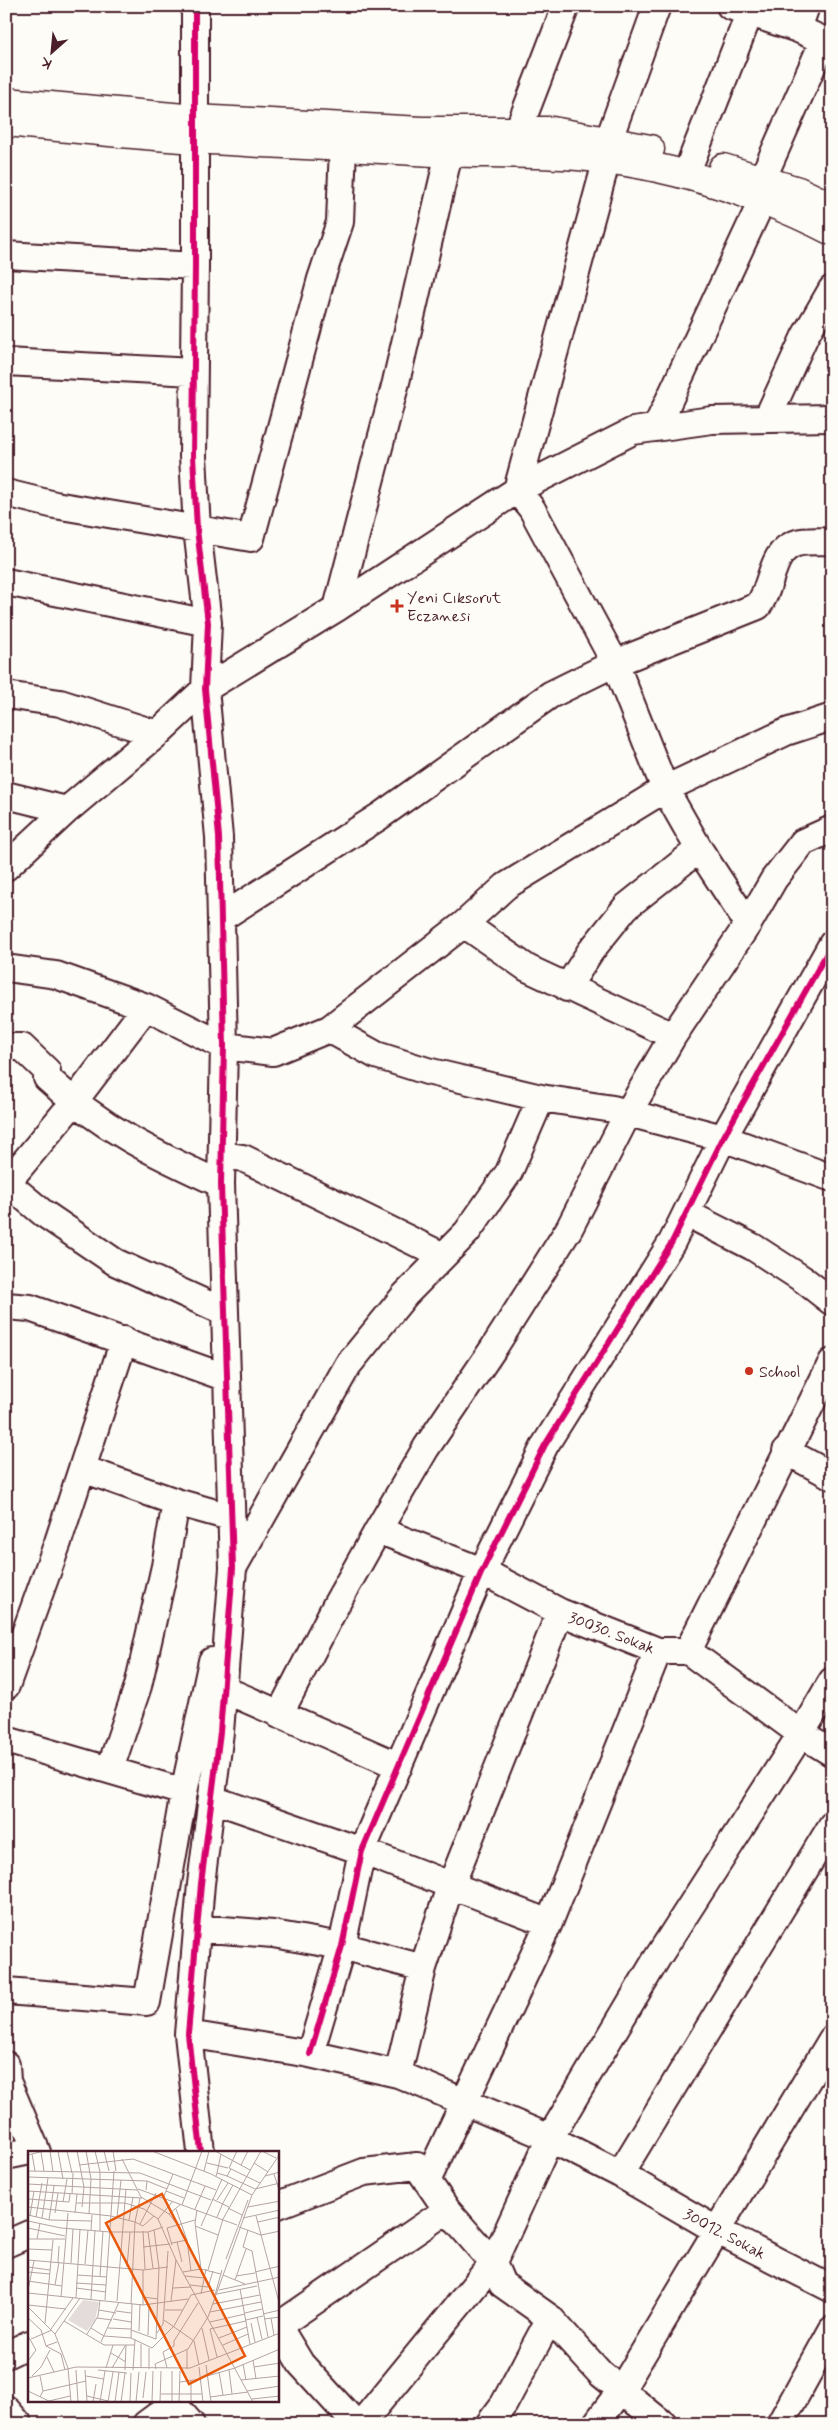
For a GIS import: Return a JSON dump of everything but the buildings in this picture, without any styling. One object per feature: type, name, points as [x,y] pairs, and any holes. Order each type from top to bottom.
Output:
[{"type":"main road","points":[[6,102],[195,129],[343,146],[448,153],[577,156],[608,149],[692,159],[762,190],[832,230]]},
{"type":"main road","points":[[6,122],[195,129],[552,131],[608,149],[651,166],[724,186],[798,191],[832,207]]},
{"type":"street","points":[[195,6],[193,456],[197,529],[208,624],[205,689],[219,837],[224,1046],[221,1184],[233,1568],[223,1689],[197,1928],[188,2034],[201,2151]]},
{"type":"street","points":[[518,131],[566,6]]},
{"type":"street","points":[[517,490],[608,149],[657,6]]},
{"type":"street","points":[[656,428],[828,42],[802,18],[740,9],[692,159]]},
{"type":"street","points":[[6,494],[55,505],[251,538],[321,279],[340,222],[343,146]]},
{"type":"street","points":[[337,608],[396,382],[448,153]]},
{"type":"street","points":[[6,256],[195,266]]},
{"type":"street","points":[[766,420],[805,336],[832,289]]},
{"type":"street","points":[[6,362],[193,372]]},
{"type":"street","points":[[6,867],[67,810],[157,734],[205,689],[337,608],[517,490],[633,431],[712,420],[832,418]]},
{"type":"street","points":[[517,490],[532,509],[615,663],[665,789],[699,849],[748,924]]},
{"type":"street","points":[[221,918],[380,816],[550,695],[615,663],[758,606],[765,596],[778,557],[786,547],[798,543],[832,541]]},
{"type":"street","points":[[6,582],[208,624]]},
{"type":"street","points":[[6,695],[60,703],[157,734]]},
{"type":"street","points":[[6,968],[56,975],[146,1007],[224,1046],[273,1052],[329,1029],[464,924],[506,886],[665,789],[786,732],[832,717]]},
{"type":"street","points":[[6,795],[67,810]]},
{"type":"street","points":[[280,1715],[337,1603],[378,1530],[426,1448],[493,1349],[569,1229],[628,1113],[673,1036],[748,924],[774,880],[803,842],[832,830]]},
{"type":"street","points":[[567,988],[590,952],[626,907],[699,849]]},
{"type":"street","points":[[464,924],[527,968],[673,1036]]},
{"type":"street","points":[[310,2054],[342,1946],[362,1851],[482,1571],[544,1445],[688,1214],[724,1138],[832,944]]},
{"type":"street","points":[[146,1007],[73,1103],[7,1184],[43,1213],[115,1262],[225,1312]]},
{"type":"street","points":[[329,1029],[376,1055],[427,1071],[541,1098],[628,1113],[724,1138],[832,1178]]},
{"type":"street","points":[[6,1047],[22,1047],[47,1071],[47,1078],[73,1103],[118,1134],[161,1157],[221,1184]]},
{"type":"street","points":[[233,1568],[348,1365],[405,1295],[467,1232],[509,1172],[541,1098]]},
{"type":"street","points":[[222,1154],[243,1158],[443,1256]]},
{"type":"street","points":[[688,1214],[753,1247],[804,1280],[832,1302]]},
{"type":"street","points":[[6,1306],[30,1308],[226,1378]]},
{"type":"street","points":[[6,1686],[83,1469],[124,1340]]},
{"type":"street","points":[[831,1363],[688,1651],[801,1734],[832,1753]]},
{"type":"street","points":[[786,1451],[832,1476]]},
{"type":"street","points":[[83,1469],[176,1502],[230,1518]]},
{"type":"street","points":[[110,1769],[138,1686],[165,1566],[176,1502]]},
{"type":"street","name":"30030. Sokak","points":[[378,1530],[482,1571],[560,1612],[658,1651],[688,1651]]},
{"type":"street","points":[[398,2074],[423,1968],[451,1884],[560,1612]]},
{"type":"street","points":[[6,1991],[147,2002],[184,1792],[211,1663],[228,1626]]},
{"type":"street","points":[[427,2181],[549,1923],[658,1651]]},
{"type":"street","points":[[361,2424],[493,2263],[550,2138],[656,1960],[801,1734],[832,1681]]},
{"type":"street","points":[[223,1689],[399,1766]]},
{"type":"street","points":[[6,1740],[184,1792]]},
{"type":"street","points":[[212,1799],[362,1851],[549,1923]]},
{"type":"street","points":[[620,2174],[832,1825]]},
{"type":"street","points":[[197,1928],[273,1934],[342,1946],[423,1968]]},
{"type":"street","name":"30012. Sokak","points":[[188,2034],[310,2054],[398,2074],[550,2138],[620,2174],[718,2231],[832,2289]]},
{"type":"street","points":[[596,2424],[621,2390],[832,2040]]},
{"type":"street","points":[[6,2065],[7,2081],[36,2151]]},
{"type":"street","points":[[6,2156],[28,2152]]},
{"type":"street","points":[[279,2205],[364,2172],[417,2166],[447,2210],[493,2263],[502,2284],[550,2318],[601,2374],[663,2424]]},
{"type":"street","points":[[279,2325],[447,2210]]},
{"type":"street","points":[[6,2244],[28,2234]]},
{"type":"street","points":[[489,2424],[504,2404],[550,2318]]},
{"type":"street","points":[[279,2328],[301,2364],[356,2424]]},
{"type":"street","points":[[780,2424],[832,2330]]},
{"type":"street","points":[[6,2355],[28,2344]]},
{"type":"street","points":[[146,2424],[174,2402],[191,2424]]},
{"type":"street","points":[[6,2410],[19,2424]]},
{"type":"cycle path","points":[[195,6],[193,456],[197,529],[208,623],[205,689],[219,837],[224,1046],[221,1184],[233,1568],[220,1732],[201,1884],[188,2034],[201,2151]]},
{"type":"cycle path","points":[[310,2054],[342,1946],[362,1851],[482,1571],[545,1445],[672,1242],[723,1138],[832,944]]},
{"type":"place","name":"Yeni Cıksorut Eczanesi","points":[[397,606]]},
{"type":"place","name":"School","points":[[749,1371]]}]
